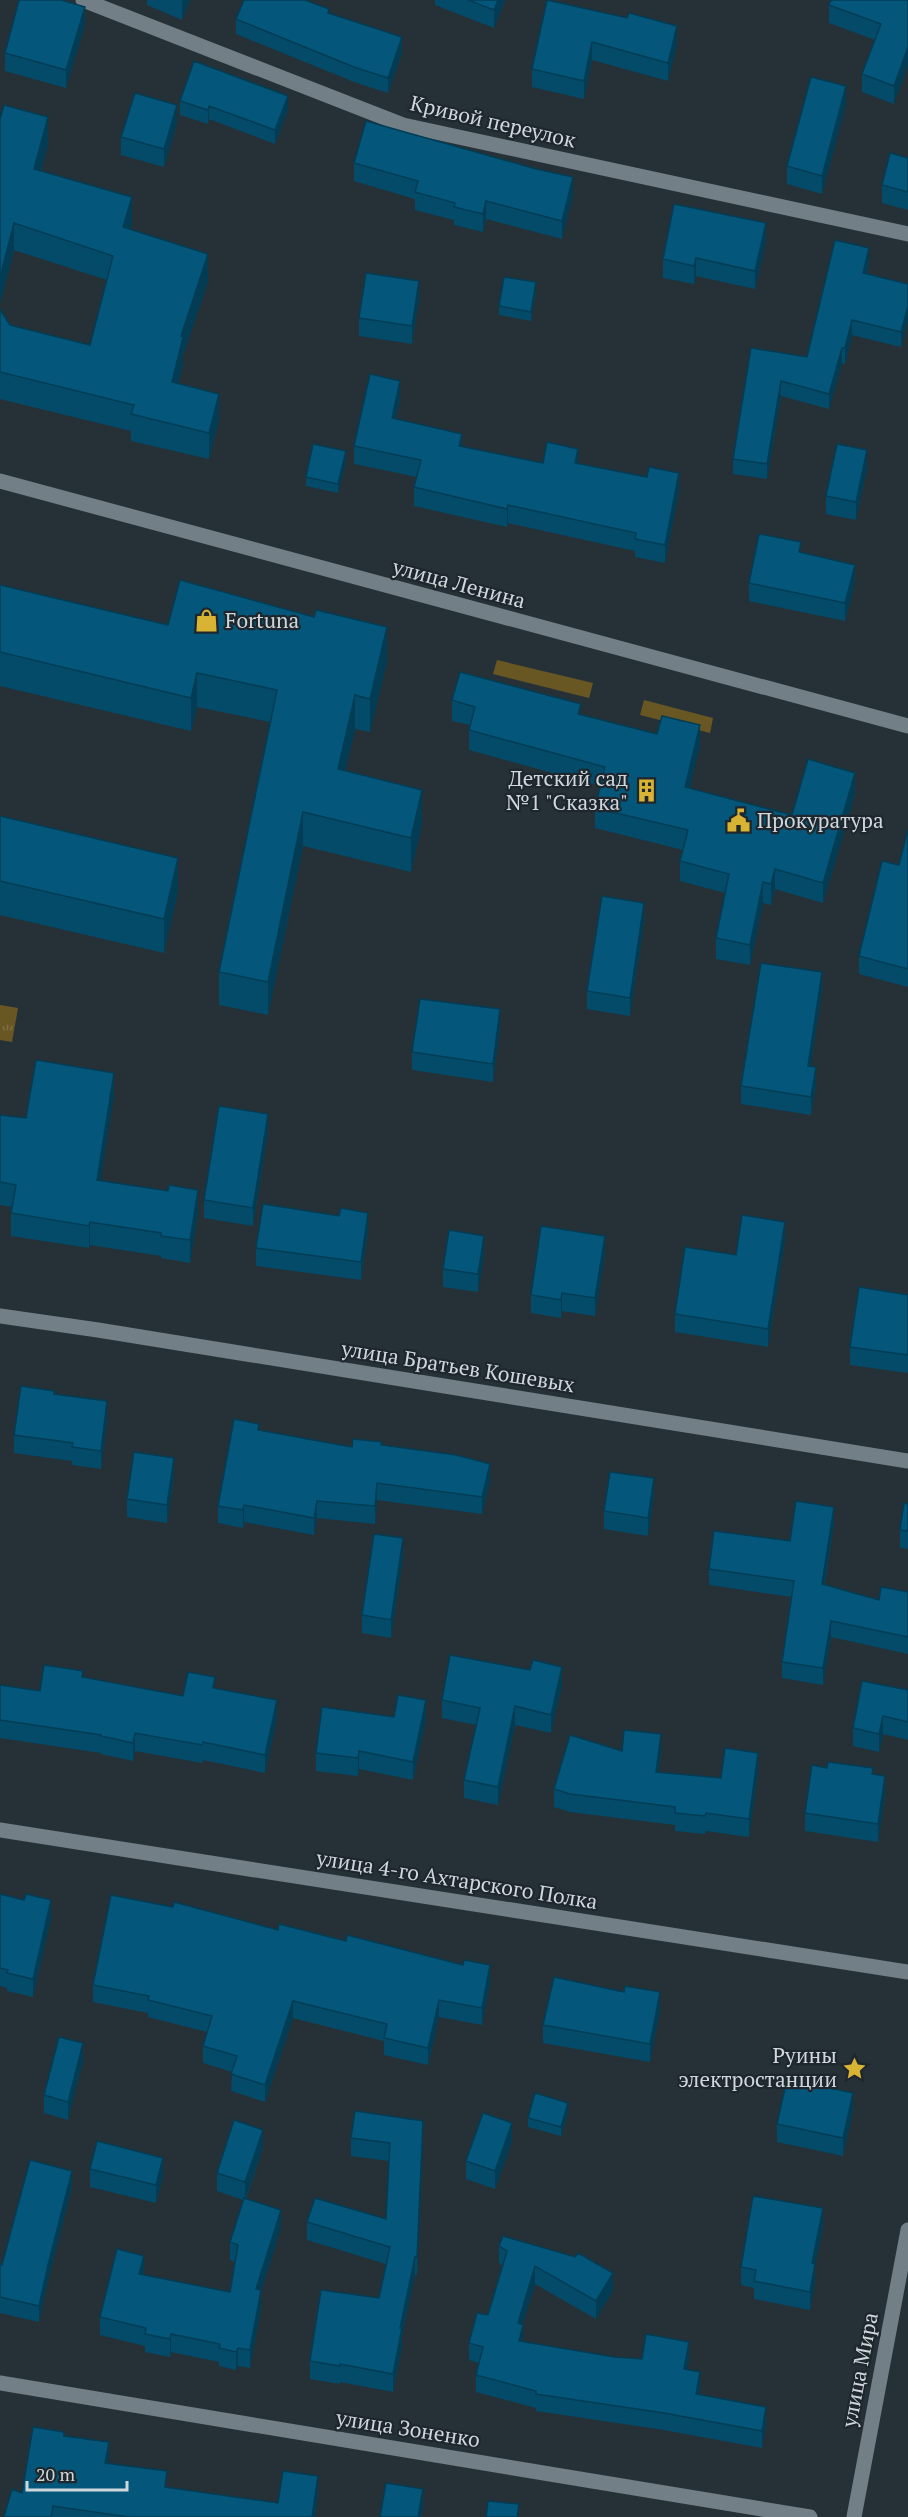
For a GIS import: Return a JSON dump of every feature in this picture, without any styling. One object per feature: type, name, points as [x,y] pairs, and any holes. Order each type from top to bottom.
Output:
[{"type":"street","name":"Кривой переулок","points":[[83,0],[403,125],[908,234]]},
{"type":"street","name":"улица Ленина","points":[[0,481],[908,726]]},
{"type":"street","name":"улица Братьев Кошевых","points":[[0,1316],[121,1333],[908,1461]]},
{"type":"street","name":"улица 4-го Ахтарского Полка","points":[[0,1830],[908,1972]]},
{"type":"street","name":"улица Мира","points":[[854,2517],[908,2230]]},
{"type":"street","name":"улица Зоненко","points":[[0,2383],[810,2517]]},
{"type":"green space","points":[[497,660],[593,683],[589,698],[493,674]]},
{"type":"green space","points":[[644,700],[713,718],[710,733],[640,715]]},
{"type":"green space","points":[[0,1005],[18,1008],[12,1042],[0,1040]]},
{"type":"building","points":[[19,0],[61,0],[85,7],[66,70],[5,53]]},
{"type":"building","points":[[244,0],[305,0],[329,9],[328,13],[402,37],[388,78],[354,67],[236,19]]},
{"type":"building","points":[[468,0],[498,0],[494,10]]},
{"type":"building","points":[[547,0],[627,18],[629,13],[677,26],[668,63],[592,42],[584,81],[532,69]]},
{"type":"building","points":[[831,0],[908,0],[908,47],[894,86],[862,74],[881,24],[829,5]]},
{"type":"building","points":[[194,61],[288,96],[275,130],[209,106],[208,110],[180,101]]},
{"type":"building","points":[[811,77],[846,86],[822,176],[787,166]]},
{"type":"building","points":[[135,93],[177,105],[164,149],[121,137]]},
{"type":"building","points":[[4,105],[48,117],[34,169],[132,197],[123,227],[208,254],[181,336],[183,337],[172,382],[219,394],[209,433],[131,414],[134,405],[0,372],[0,309],[10,325],[90,345],[113,256],[14,223],[0,277],[0,119]]},
{"type":"building","points":[[366,121],[536,169],[573,177],[562,221],[486,201],[483,214],[454,207],[455,203],[415,192],[418,181],[354,163]]},
{"type":"building","points":[[890,153],[908,158],[908,192],[882,185]]},
{"type":"building","points":[[674,204],[766,223],[755,271],[696,258],[694,266],[663,259]]},
{"type":"building","points":[[835,240],[869,248],[863,273],[908,284],[908,306],[901,332],[852,320],[829,394],[781,381],[767,464],[733,459],[751,348],[807,357]]},
{"type":"building","points":[[366,273],[419,281],[412,326],[359,318]]},
{"type":"building","points":[[504,277],[536,282],[531,312],[499,306]]},
{"type":"building","points":[[370,374],[400,381],[392,418],[462,434],[459,446],[543,463],[547,442],[578,449],[575,463],[647,477],[649,467],[679,473],[665,545],[635,539],[636,533],[508,505],[507,509],[414,487],[421,460],[354,446]]},
{"type":"building","points":[[313,444],[346,451],[338,484],[306,477]]},
{"type":"building","points":[[837,444],[867,450],[856,502],[826,496]]},
{"type":"building","points":[[759,534],[801,542],[799,552],[855,565],[845,603],[749,583]]},
{"type":"building","points":[[180,580],[314,617],[316,610],[387,627],[370,699],[355,695],[338,769],[422,790],[411,838],[303,812],[268,982],[219,972],[277,690],[197,673],[191,698],[0,652],[0,585],[168,625]]},
{"type":"building","points":[[460,672],[581,704],[578,714],[657,734],[662,716],[700,725],[685,787],[792,815],[808,759],[855,773],[823,883],[775,869],[771,884],[763,882],[750,945],[716,938],[729,874],[680,861],[688,830],[595,808],[605,767],[469,730],[475,707],[452,700]]},
{"type":"building","points":[[0,816],[178,858],[164,919],[0,881]]},
{"type":"building","points":[[908,829],[908,969],[859,956],[882,861],[899,865]]},
{"type":"building","points":[[602,896],[644,903],[630,998],[587,991]]},
{"type":"building","points":[[761,963],[822,972],[808,1066],[816,1067],[811,1097],[741,1086]]},
{"type":"building","points":[[420,999],[500,1009],[493,1064],[412,1052]]},
{"type":"building","points":[[36,1060],[114,1073],[97,1180],[168,1191],[169,1185],[198,1190],[190,1240],[90,1222],[89,1226],[11,1213],[16,1185],[0,1182],[0,1115],[26,1118]]},
{"type":"building","points":[[219,1106],[268,1114],[253,1208],[204,1200]]},
{"type":"building","points":[[263,1204],[339,1216],[341,1208],[368,1213],[361,1262],[256,1248]]},
{"type":"building","points":[[742,1215],[785,1222],[768,1329],[675,1314],[685,1247],[736,1255]]},
{"type":"building","points":[[541,1226],[605,1236],[595,1298],[562,1293],[561,1300],[531,1295]]},
{"type":"building","points":[[449,1230],[484,1236],[478,1274],[443,1269]]},
{"type":"building","points":[[859,1287],[908,1295],[908,1355],[850,1347]]},
{"type":"building","points":[[21,1386],[54,1391],[54,1394],[107,1401],[101,1451],[72,1447],[73,1443],[14,1435]]},
{"type":"building","points":[[234,1419],[259,1424],[258,1430],[352,1447],[353,1439],[382,1442],[381,1445],[456,1455],[490,1464],[482,1497],[377,1483],[375,1506],[317,1501],[314,1518],[244,1505],[243,1510],[218,1506]]},
{"type":"building","points":[[134,1452],[174,1458],[167,1505],[127,1499]]},
{"type":"building","points":[[610,1472],[654,1478],[648,1518],[604,1511]]},
{"type":"building","points":[[796,1501],[834,1507],[822,1584],[879,1600],[881,1587],[908,1592],[908,1637],[831,1621],[823,1668],[782,1662],[794,1581],[709,1569],[714,1531],[790,1541]]},
{"type":"building","points":[[904,1503],[908,1504],[908,1531],[900,1530]]},
{"type":"building","points":[[374,1534],[403,1538],[391,1620],[362,1615]]},
{"type":"building","points":[[450,1655],[530,1670],[533,1660],[562,1667],[551,1715],[515,1706],[498,1787],[464,1780],[480,1708],[442,1700]]},
{"type":"building","points":[[44,1665],[83,1671],[82,1677],[183,1696],[188,1672],[215,1677],[213,1688],[277,1700],[265,1755],[203,1742],[202,1745],[135,1733],[133,1743],[101,1735],[0,1720],[0,1685],[40,1691]]},
{"type":"building","points":[[862,1681],[908,1690],[908,1722],[883,1716],[879,1734],[853,1728]]},
{"type":"building","points":[[398,1695],[426,1700],[413,1762],[359,1751],[358,1758],[316,1753],[322,1707],[394,1717]]},
{"type":"building","points":[[624,1730],[661,1734],[656,1772],[721,1778],[725,1748],[758,1753],[749,1819],[706,1813],[705,1816],[675,1813],[675,1807],[570,1794],[554,1789],[570,1735],[622,1751]]},
{"type":"building","points":[[828,1762],[873,1768],[872,1774],[885,1776],[878,1824],[805,1813],[812,1765],[827,1768]]},
{"type":"building","points":[[0,1894],[24,1900],[26,1894],[51,1900],[33,1979],[7,1973],[8,1970],[0,1968]]},
{"type":"building","points":[[111,1895],[173,1907],[174,1902],[278,1930],[279,1924],[346,1941],[347,1935],[463,1965],[464,1960],[490,1965],[482,2008],[439,2000],[428,2048],[384,2038],[387,2024],[293,2001],[265,2085],[231,2074],[237,2056],[203,2046],[212,2016],[148,2000],[149,1996],[93,1985]]},
{"type":"building","points":[[554,1977],[624,1992],[625,1986],[660,1992],[650,2044],[543,2025]]},
{"type":"building","points":[[59,2037],[83,2043],[68,2102],[44,2095]]},
{"type":"building","points":[[787,2079],[853,2093],[843,2138],[777,2124]]},
{"type":"building","points":[[535,2093],[568,2103],[561,2127],[528,2118]]},
{"type":"building","points":[[355,2111],[423,2121],[417,2257],[415,2257],[400,2328],[402,2328],[393,2374],[310,2361],[321,2290],[379,2298],[390,2247],[307,2222],[315,2198],[386,2219],[390,2143],[351,2138]]},
{"type":"building","points":[[483,2113],[512,2123],[495,2171],[466,2161]]},
{"type":"building","points":[[234,2120],[263,2130],[245,2182],[217,2173]]},
{"type":"building","points":[[97,2141],[163,2158],[156,2185],[90,2169]]},
{"type":"building","points":[[30,2160],[72,2171],[39,2306],[0,2297],[0,2264],[2,2265]]},
{"type":"building","points":[[753,2196],[823,2208],[812,2263],[815,2264],[810,2292],[754,2281],[756,2270],[741,2267]]},
{"type":"building","points":[[244,2198],[281,2210],[256,2289],[261,2290],[250,2350],[238,2348],[236,2352],[219,2348],[220,2344],[171,2334],[170,2339],[145,2334],[146,2328],[100,2317],[117,2249],[144,2256],[139,2274],[230,2292],[238,2245],[230,2242]]},
{"type":"building","points":[[503,2236],[575,2257],[578,2253],[613,2273],[596,2301],[535,2266],[518,2323],[523,2325],[519,2341],[614,2357],[642,2359],[646,2334],[689,2342],[684,2369],[700,2372],[696,2394],[766,2407],[762,2431],[664,2413],[536,2394],[536,2391],[476,2375],[483,2347],[469,2343],[477,2313],[488,2315],[507,2251],[499,2246]]},
{"type":"building","points":[[33,2427],[64,2432],[64,2436],[109,2442],[105,2463],[167,2471],[165,2487],[278,2503],[283,2471],[318,2476],[312,2517],[129,2517],[53,2506],[51,2517],[4,2517],[12,2489],[22,2493]]},
{"type":"building","points":[[386,2483],[423,2489],[418,2517],[380,2517]]},
{"type":"building","points":[[488,2501],[519,2504],[517,2517],[486,2517]]},
{"type":"place","name":"Fortuna","points":[[207,621]]},
{"type":"place","name":"Детский сад №1 \"Сказка\"","points":[[646,791]]},
{"type":"place","name":"Прокуратура","points":[[739,821]]},
{"type":"place","name":"Руины электростанции","points":[[855,2068]]}]
